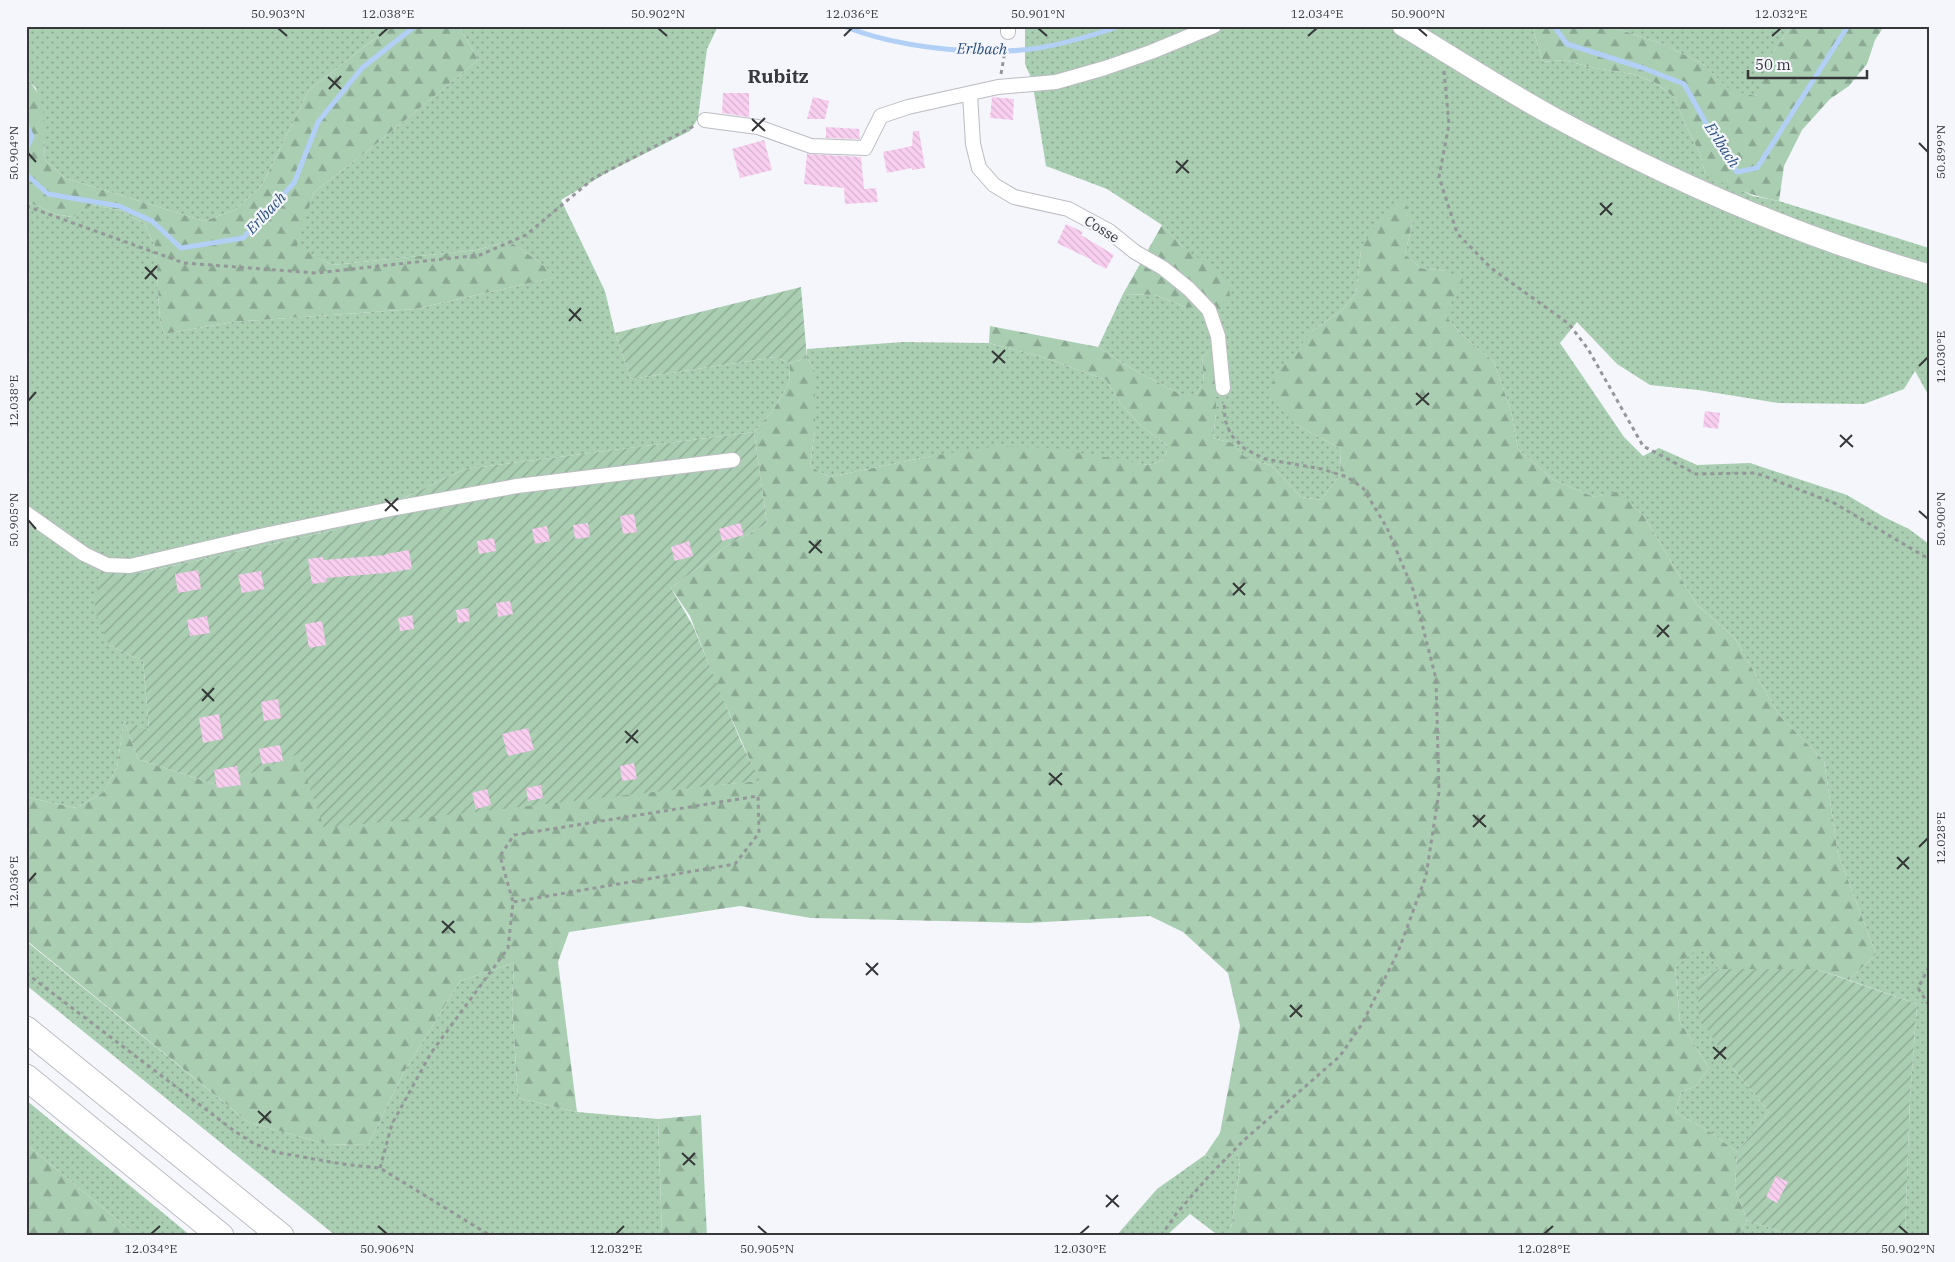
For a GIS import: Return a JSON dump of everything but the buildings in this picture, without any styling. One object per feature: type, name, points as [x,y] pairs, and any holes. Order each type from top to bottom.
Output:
[{"type":"highway","points":[[26,1029],[281,1236]]},
{"type":"highway","points":[[26,1077],[221,1236]]},
{"type":"main road","points":[[1402,26],[1550,115],[1703,193],[1837,245],[1929,274]]},
{"type":"street","points":[[706,120],[758,127],[810,146],[865,148],[881,116],[908,107],[998,87],[1056,82],[1151,52],[1214,26]]},
{"type":"street","name":"Cosse","points":[[970,94],[973,144],[979,168],[994,185],[1014,197],[1068,209],[1109,231],[1134,252],[1162,268],[1189,289],[1209,310],[1218,336],[1224,388]]},
{"type":"street","points":[[26,513],[84,554],[107,565],[130,566],[288,530],[517,486],[732,460]]},
{"type":"path","points":[[1002,71],[1008,29]]},
{"type":"path","points":[[1444,51],[1444,74],[1450,124],[1439,177],[1457,233],[1491,268],[1569,324],[1588,349],[1643,446],[1696,474],[1756,472],[1834,503],[1929,560]]},
{"type":"path","points":[[26,206],[184,263],[316,273],[480,255],[526,235],[594,178],[706,120]]},
{"type":"path","points":[[1161,1236],[1176,1214],[1208,1177],[1243,1141],[1340,1056],[1362,1024],[1398,952],[1426,876],[1439,792],[1436,679],[1414,592],[1387,528],[1363,488],[1347,477],[1322,469],[1265,459],[1245,449],[1231,435],[1224,420],[1224,388]]},
{"type":"path","points":[[380,1168],[392,1124],[431,1053],[508,948],[514,902],[500,856],[514,835],[758,796],[760,833],[735,864],[514,902]]},
{"type":"path","points":[[1929,966],[1918,988],[1929,1005]]},
{"type":"path","points":[[26,973],[233,1130],[253,1143],[275,1152],[342,1164],[380,1168],[490,1236]]},
{"type":"green space","points":[[26,26],[391,26],[309,90],[262,185],[235,210],[204,221],[65,178],[45,160],[44,139],[36,88],[26,78]]},
{"type":"green space","points":[[391,26],[459,26],[478,60],[380,141],[314,192],[297,246],[332,265],[477,250],[509,241],[557,277],[415,309],[233,322],[164,334],[160,320],[155,246],[144,223],[119,210],[92,205],[72,217],[55,214],[26,201],[26,78],[34,87],[42,106],[45,160],[65,178],[204,221],[235,210],[262,185],[309,90]]},
{"type":"green space","points":[[459,26],[718,26],[707,49],[698,118],[690,131],[608,172],[561,200],[605,291],[615,333],[631,379],[775,357],[790,363],[789,383],[774,409],[754,432],[465,469],[335,530],[141,573],[101,573],[109,645],[143,661],[149,730],[124,721],[117,767],[104,792],[76,808],[26,797],[26,201],[55,214],[71,217],[92,205],[119,210],[144,223],[155,246],[160,320],[164,334],[233,322],[415,309],[556,277],[538,261],[509,241],[477,250],[332,265],[296,246],[314,192],[380,141],[478,60]]},
{"type":"green space","points":[[1025,26],[1532,26],[1543,62],[1563,60],[1595,68],[1633,74],[1656,83],[1675,98],[1700,154],[1705,173],[1753,196],[1779,201],[1929,248],[1929,396],[1915,371],[1904,389],[1864,404],[1778,403],[1698,390],[1650,385],[1617,364],[1577,322],[1560,343],[1624,437],[1643,456],[1659,448],[1697,465],[1750,463],[1847,495],[1909,529],[1929,544],[1929,1236],[1905,1236],[1910,1097],[1917,1004],[1849,980],[1876,954],[1838,854],[1824,761],[1779,715],[1734,637],[1697,605],[1643,515],[1620,492],[1594,497],[1554,480],[1518,449],[1511,411],[1494,362],[1463,336],[1445,315],[1446,271],[1420,268],[1405,254],[1413,220],[1361,250],[1356,294],[1341,311],[1312,331],[1295,424],[1341,449],[1340,475],[1321,500],[1301,497],[1271,465],[1244,456],[1233,443],[1213,438],[1216,414],[1208,352],[1202,357],[1204,382],[1196,394],[1180,394],[1129,367],[1098,347],[1123,294],[1155,295],[1186,307],[1183,247],[1162,225],[1107,189],[1046,166],[1032,80],[1025,64]]},
{"type":"green space","points":[[1532,26],[1605,26],[1624,31],[1663,44],[1703,64],[1731,91],[1757,96],[1772,54],[1791,26],[1884,26],[1875,40],[1867,64],[1849,86],[1830,99],[1802,130],[1784,166],[1779,201],[1741,190],[1705,173],[1700,154],[1675,98],[1656,83],[1633,74],[1595,68],[1563,60],[1543,62]]},
{"type":"green space","points":[[1605,26],[1791,26],[1772,54],[1758,96],[1731,92],[1703,64],[1663,44]]},
{"type":"green space","points":[[1404,200],[1413,220],[1405,254],[1420,268],[1446,271],[1463,279],[1445,315],[1463,336],[1494,362],[1511,411],[1518,449],[1554,480],[1594,497],[1620,491],[1643,515],[1697,605],[1734,637],[1779,715],[1824,761],[1838,854],[1876,954],[1849,980],[1816,969],[1719,969],[1702,946],[1675,966],[1680,1022],[1709,1068],[1696,1086],[1681,1092],[1675,1112],[1710,1132],[1737,1152],[1735,1188],[1747,1220],[1738,1236],[1230,1236],[1240,1167],[1237,1152],[1214,1159],[1205,1155],[1220,1133],[1240,1026],[1228,973],[1183,932],[1150,916],[1028,923],[811,918],[740,906],[569,932],[558,962],[577,1112],[518,1098],[512,1005],[514,963],[460,981],[404,1072],[368,1145],[326,1144],[248,1122],[26,940],[26,797],[76,808],[104,792],[117,767],[124,720],[138,759],[220,786],[298,753],[654,791],[759,781],[716,683],[690,616],[671,588],[728,545],[767,524],[754,432],[774,409],[789,383],[790,363],[807,358],[815,371],[815,430],[810,466],[829,477],[931,456],[998,446],[1053,448],[1149,465],[1164,460],[1168,446],[1140,425],[1121,404],[1106,380],[1045,358],[989,343],[990,326],[1098,347],[1129,367],[1180,394],[1196,394],[1204,382],[1202,357],[1208,352],[1216,362],[1216,414],[1213,438],[1233,443],[1244,456],[1271,465],[1301,497],[1321,500],[1340,475],[1341,449],[1295,424],[1270,397],[1274,378],[1312,331],[1341,311],[1356,294],[1361,250],[1379,219]]},
{"type":"green space","points":[[1162,225],[1183,247],[1228,281],[1231,304],[1220,310],[1186,307],[1155,295],[1123,294]]},
{"type":"green space","points":[[801,287],[807,358],[790,363],[775,357],[631,379],[615,333]]},
{"type":"green space","points":[[903,342],[989,343],[1045,358],[1106,380],[1121,404],[1140,425],[1168,446],[1164,460],[1149,465],[1107,459],[931,456],[829,477],[810,466],[815,430],[815,371],[807,358],[807,349]]},
{"type":"green space","points":[[754,432],[767,524],[728,545],[671,588],[693,626],[741,742],[760,781],[324,828],[298,754],[220,786],[138,759],[124,720],[149,730],[143,661],[109,645],[94,609],[101,573],[141,573],[335,530],[465,469]]},
{"type":"green space","points":[[26,941],[248,1122],[326,1144],[368,1145],[404,1072],[460,981],[514,963],[512,1005],[518,1098],[577,1112],[658,1119],[662,1236],[336,1236],[26,985]]},
{"type":"green space","points":[[1702,945],[1719,969],[1698,981],[1732,1067],[1769,1112],[1737,1152],[1710,1132],[1675,1112],[1681,1092],[1696,1086],[1709,1068],[1680,1022],[1675,966]]},
{"type":"green space","points":[[1719,969],[1816,969],[1917,1004],[1910,1097],[1905,1236],[1794,1236],[1747,1220],[1735,1188],[1737,1152],[1769,1112],[1732,1067],[1699,1017],[1698,981]]},
{"type":"green space","points":[[26,1100],[191,1236],[137,1236],[26,1144]]},
{"type":"green space","points":[[701,1115],[707,1236],[662,1236],[658,1119]]},
{"type":"green space","points":[[26,1144],[137,1236],[26,1236]]},
{"type":"green space","points":[[1237,1151],[1240,1167],[1230,1236],[1219,1236],[1190,1214],[1166,1236],[1116,1236],[1157,1189],[1205,1155],[1214,1159]]},
{"type":"green space","points":[[1747,1220],[1794,1236],[1738,1236]]},
{"type":"waterway","name":"Erlbach","points":[[26,174],[48,194],[119,206],[152,221],[181,248],[243,238],[294,183],[318,122],[362,68],[415,26]]},
{"type":"waterway","name":"Erlbach","points":[[844,26],[864,33],[911,44],[936,48],[986,51],[1010,51],[1042,47],[1076,40],[1120,26]]},
{"type":"waterway","name":"Erlbach","points":[[1554,26],[1567,44],[1643,68],[1684,84],[1716,141],[1737,172],[1757,168],[1848,26]]},
{"type":"waterway","name":"Erlbach","points":[[26,124],[32,137],[26,150]]},
{"type":"district","name":"Rubitz","points":[[778,76]]}]
